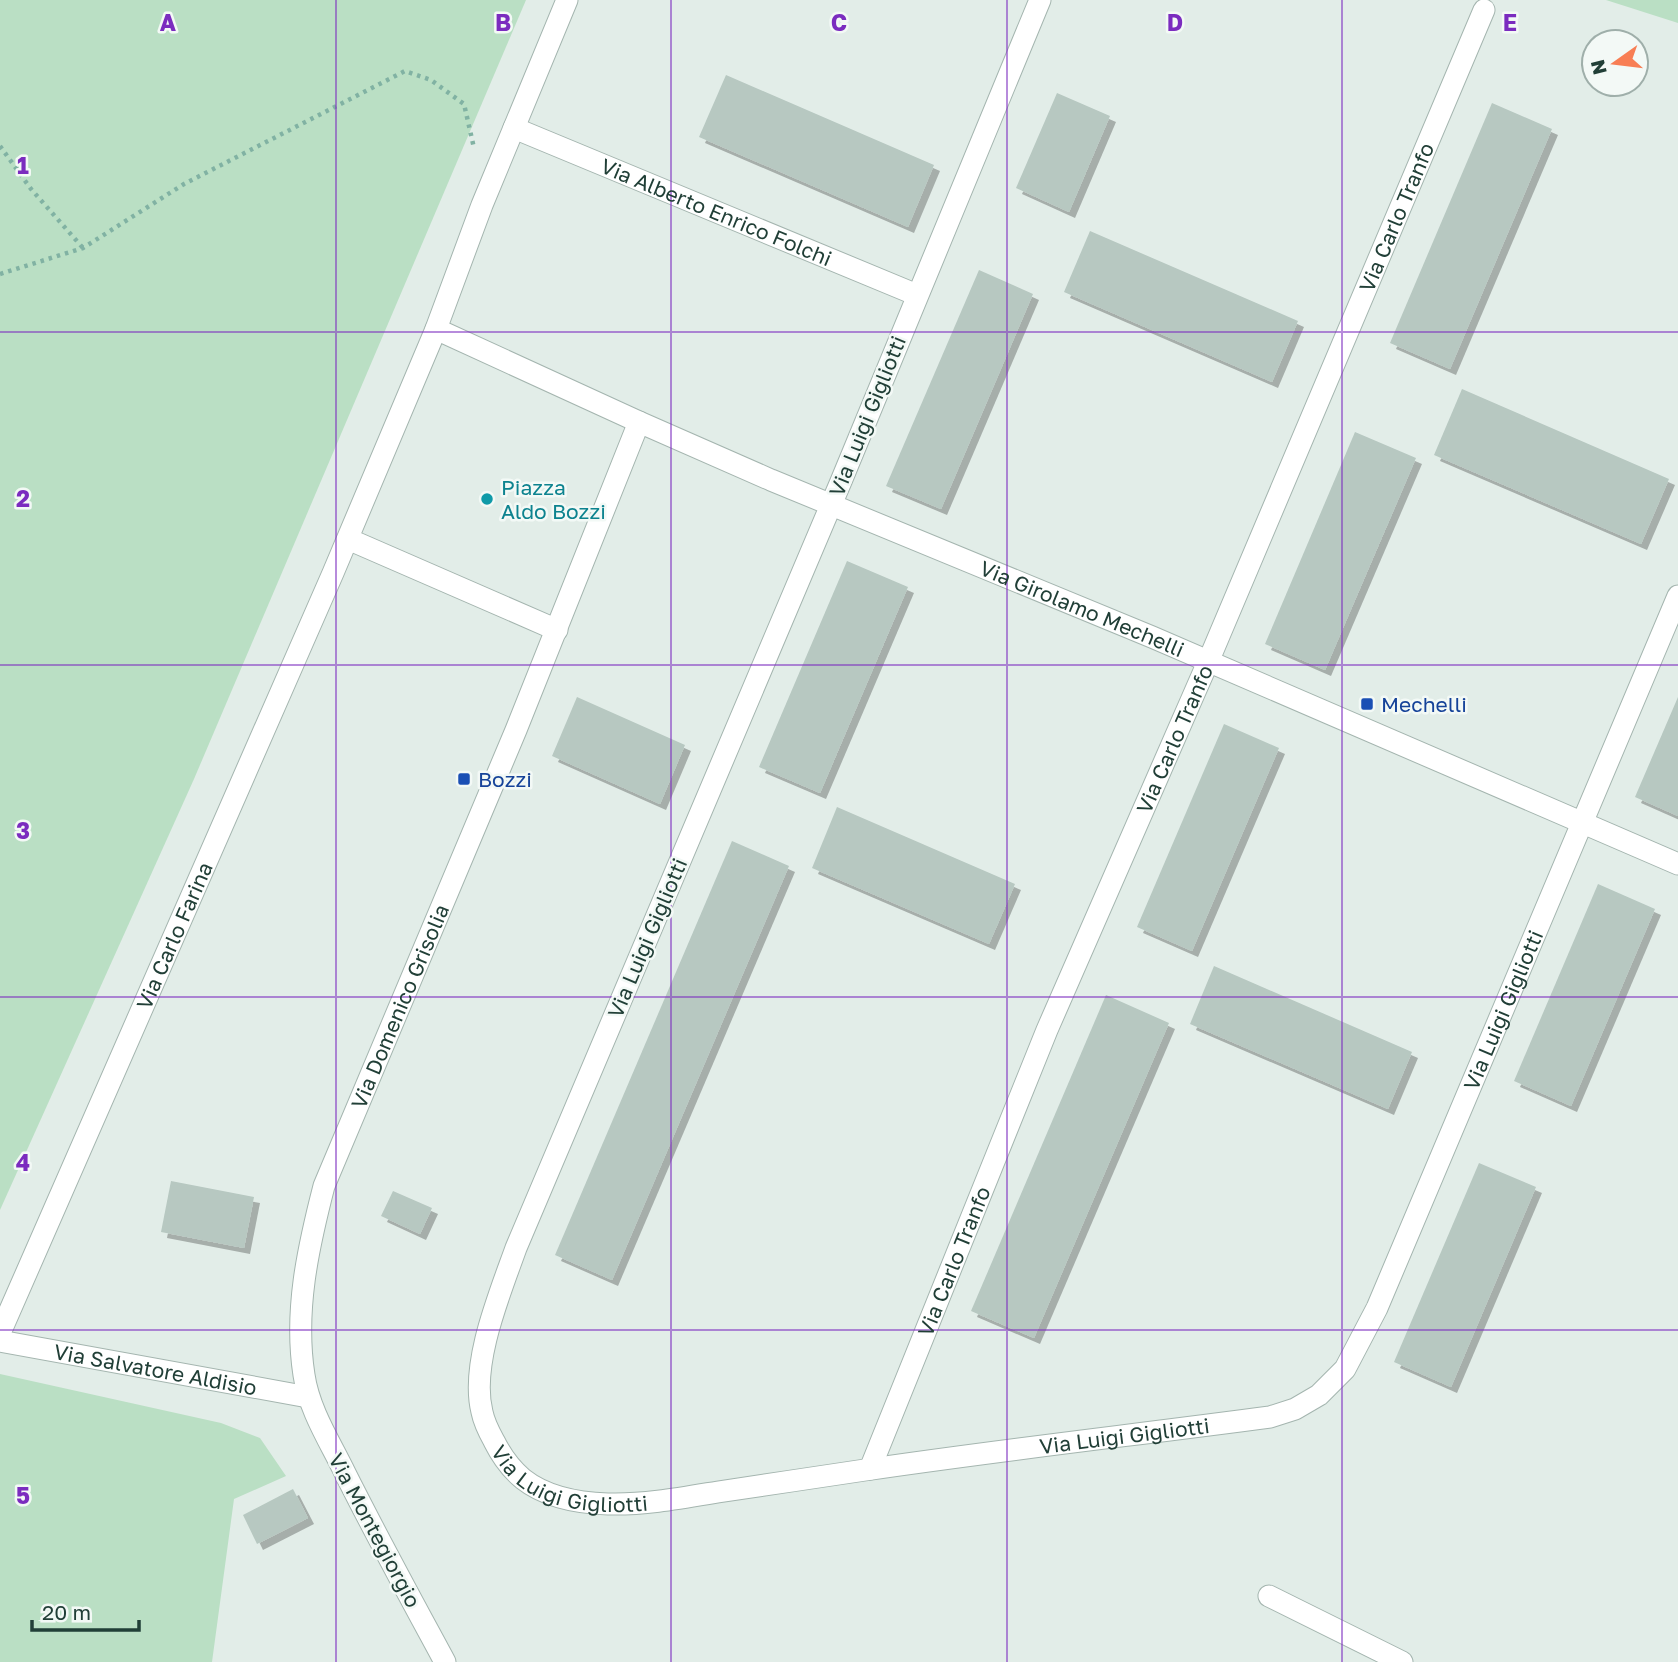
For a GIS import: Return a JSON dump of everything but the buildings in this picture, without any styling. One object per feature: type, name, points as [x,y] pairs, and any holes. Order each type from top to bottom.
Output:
[{"type":"street","points":[[436,329],[639,422],[557,630],[348,540],[436,329],[482,205],[567,0]]},
{"type":"street","name":"Via Luigi Gigliotti","points":[[1040,0],[831,505],[516,1248],[495,1307],[484,1348],[480,1381],[482,1413],[488,1430],[508,1464],[522,1478],[553,1496],[570,1500],[608,1504],[650,1503],[870,1469],[1270,1417],[1295,1409],[1319,1395],[1345,1369],[1377,1308],[1678,596]]},
{"type":"street","name":"Via Carlo Tranfo","points":[[870,1469],[1048,1030],[1208,662],[1484,10]]},
{"type":"street","name":"Via Alberto Enrico Folchi","points":[[514,128],[917,295]]},
{"type":"street","name":"Via Girolamo Mechelli","points":[[639,422],[831,505],[1139,632],[1678,864]]},
{"type":"street","name":"Via Carlo Farina","points":[[0,1333],[348,540]]},
{"type":"street","name":"Via Domenico Grisolia","points":[[309,1397],[300,1349],[301,1313],[312,1231],[324,1186],[557,630]]},
{"type":"street","name":"Via Salvatore Aldisio","points":[[0,1341],[309,1397]]},
{"type":"street","name":"Via Montegiorgio","points":[[309,1397],[369,1521],[445,1662]]},
{"type":"street","points":[[1269,1596],[1402,1662]]},
{"type":"path","points":[[0,274],[82,248],[184,184],[405,71],[431,80],[464,104],[482,205]]},
{"type":"path","points":[[0,146],[31,188],[82,248]]},
{"type":"green space","points":[[0,0],[526,0],[194,779],[0,1210]]},
{"type":"green space","points":[[1606,0],[1678,0],[1678,23]]},
{"type":"green space","points":[[0,1374],[221,1423],[260,1438],[286,1476],[234,1499],[212,1662],[0,1662]]},
{"type":"place","name":"Piazza Aldo Bozzi","points":[[487,499]]},
{"type":"place","name":"Mechelli","points":[[1367,704]]},
{"type":"place","name":"Bozzi","points":[[464,779]]}]
